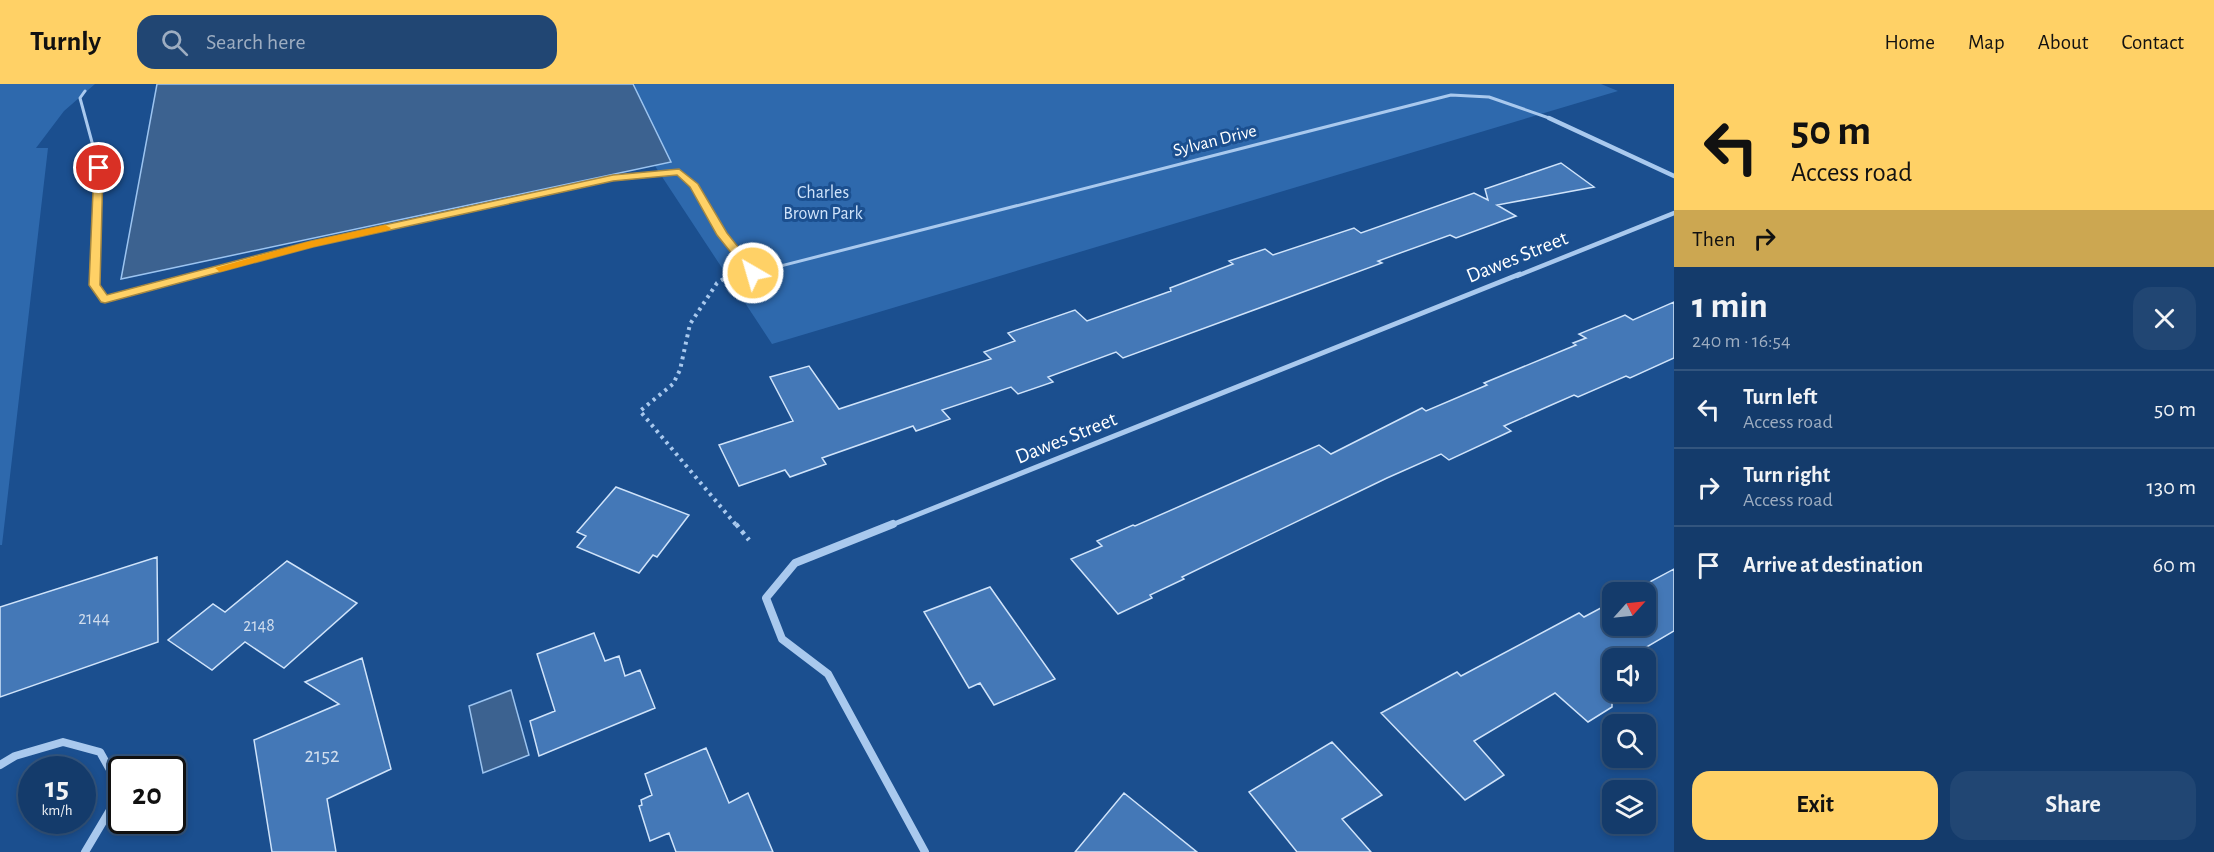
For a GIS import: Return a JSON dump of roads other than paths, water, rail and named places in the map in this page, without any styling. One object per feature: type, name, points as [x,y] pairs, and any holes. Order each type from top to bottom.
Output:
[{"type":"street","name":"Sylvan Drive","points":[[1549,118],[1674,176]]},
{"type":"street","name":"Dawes Street","points":[[925,852],[828,674],[782,639],[766,598],[795,563],[1674,213]]},
{"type":"street","points":[[0,765],[15,756],[63,742],[100,752],[114,777],[111,810],[85,852]]},
{"type":"lane","name":"Sylvan Drive","points":[[85,91],[81,98],[99,168],[95,285],[105,299],[311,244],[613,178],[679,172],[694,186],[723,235],[753,273],[1451,94],[1489,97],[1549,118]]},
{"type":"park label","name":"Charles Brown Park","points":[[823,203]]}]
